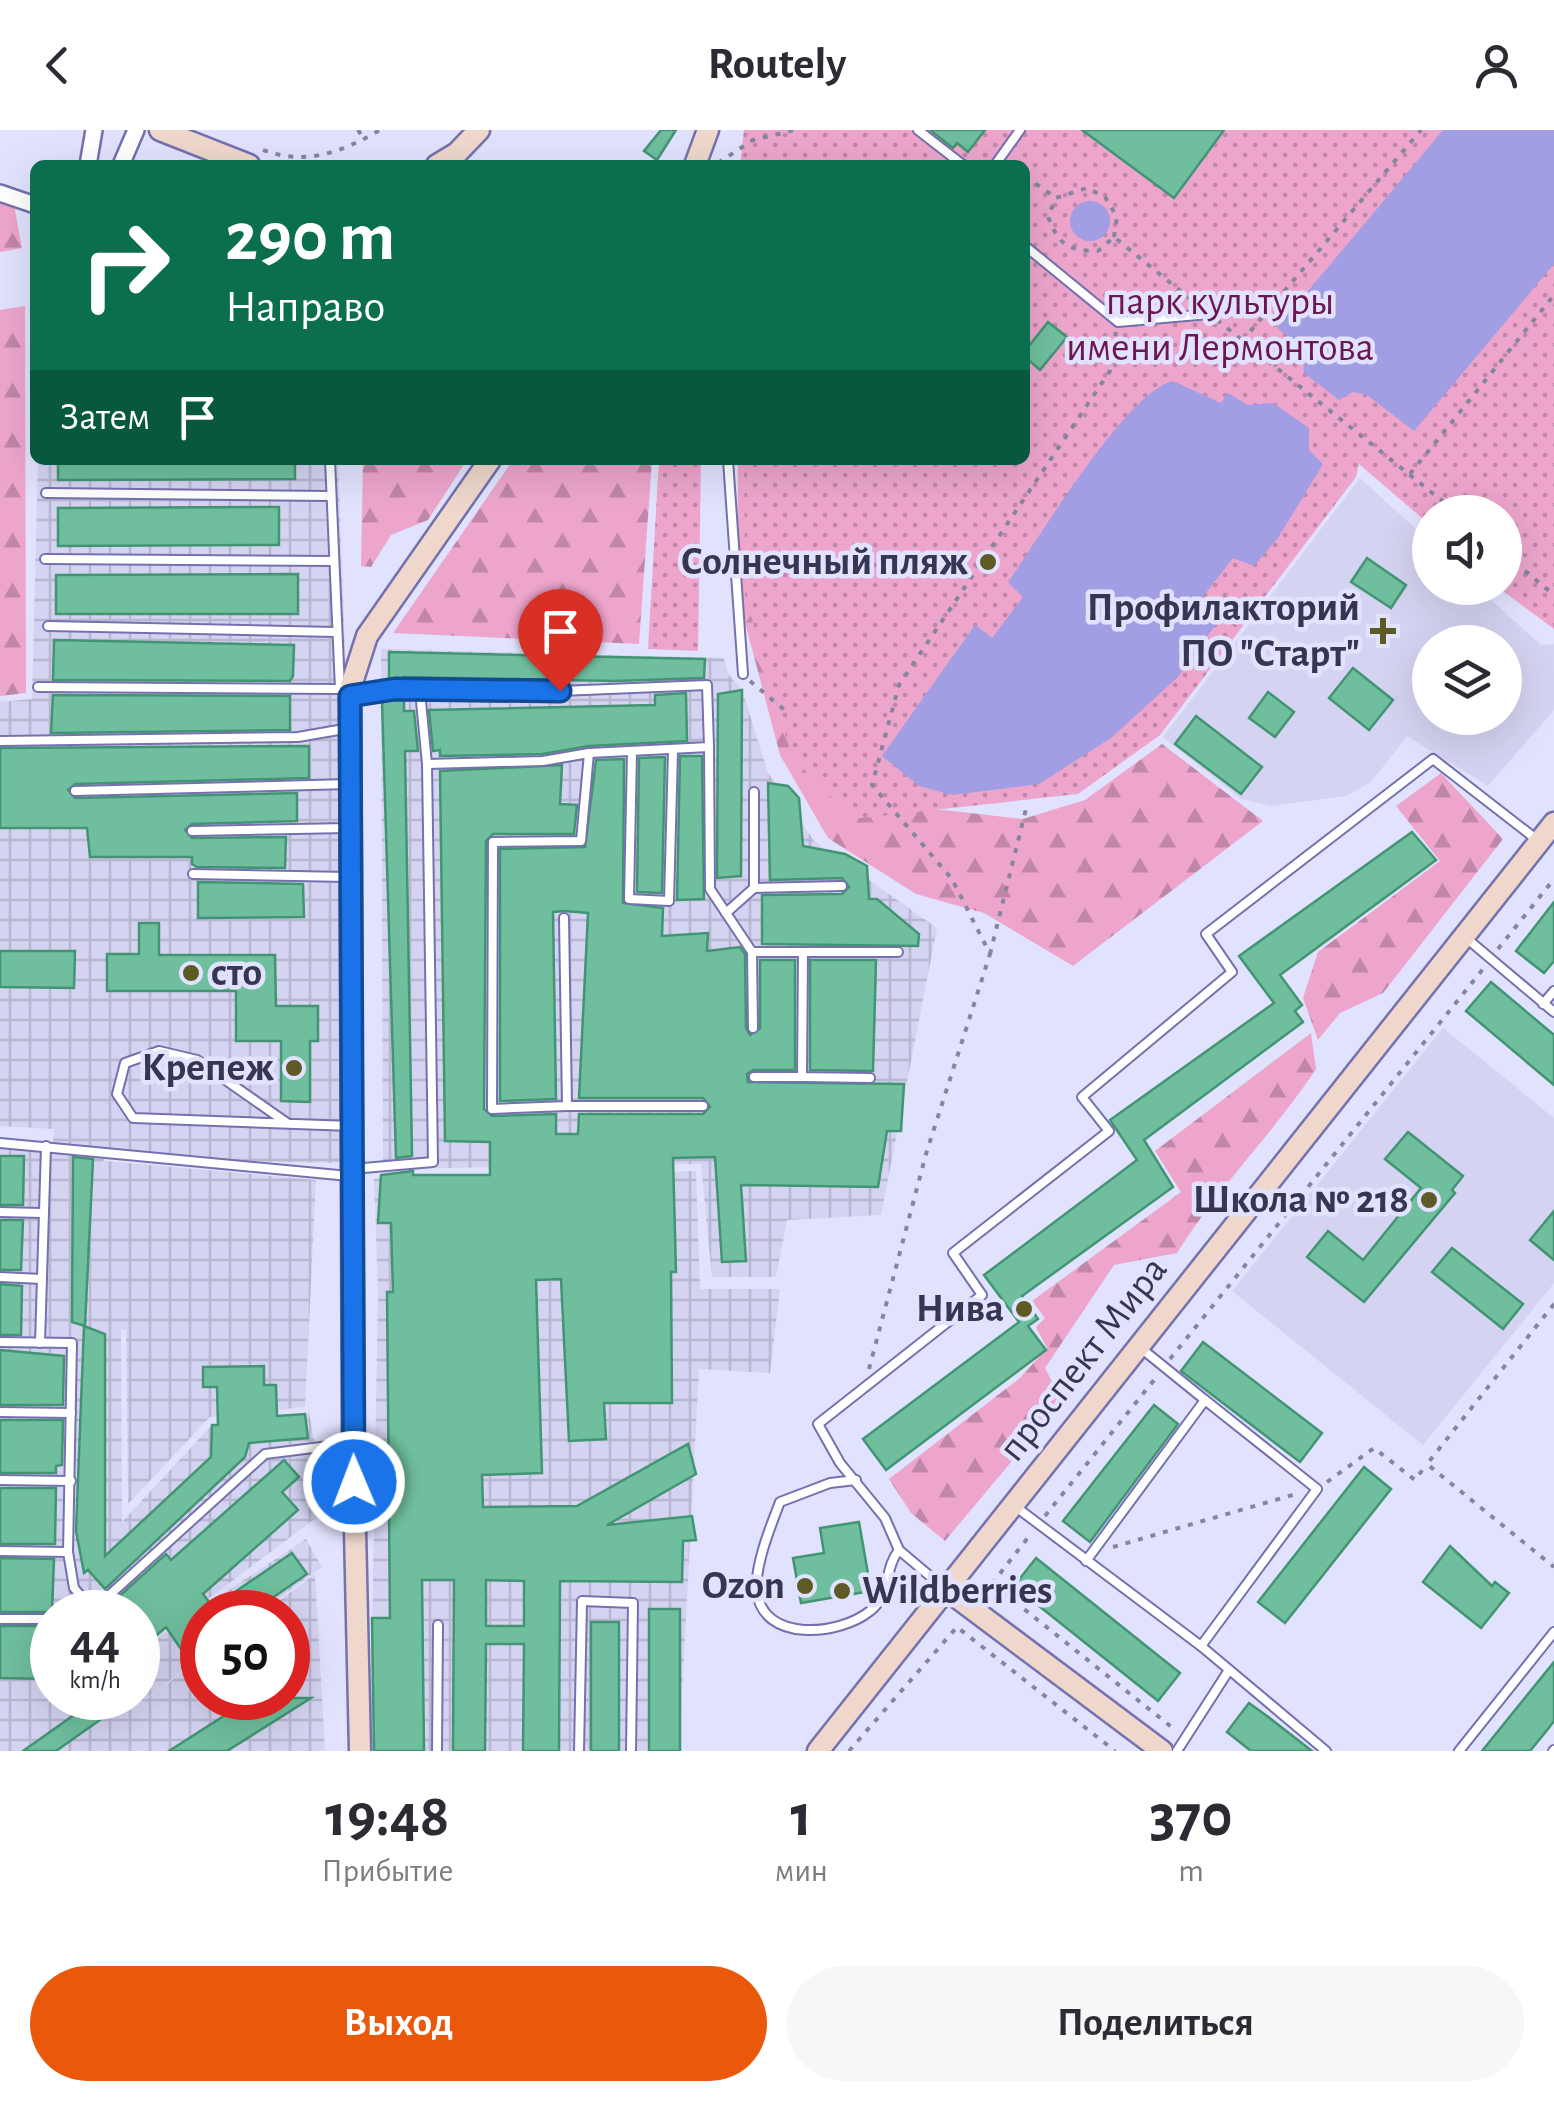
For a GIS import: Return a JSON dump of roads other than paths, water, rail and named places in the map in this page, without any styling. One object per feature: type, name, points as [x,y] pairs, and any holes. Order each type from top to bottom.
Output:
[{"type":"main road","points":[[160,130],[256,158]]},
{"type":"main road","points":[[445,160],[479,130]]},
{"type":"main road","points":[[706,160],[708,130]]},
{"type":"main road","points":[[360,1751],[353,1443],[351,784],[346,691],[367,636],[487,465]]},
{"type":"main road","name":"проспект Мира","points":[[818,1751],[1554,823]]},
{"type":"main road","points":[[947,1590],[1162,1751]]},
{"type":"street","points":[[89,160],[94,130]]},
{"type":"street","points":[[123,160],[136,130]]},
{"type":"street","points":[[0,193],[30,203]]},
{"type":"lane","points":[[918,130],[957,160]]},
{"type":"lane","points":[[999,160],[1020,130]]},
{"type":"lane","points":[[1030,250],[1118,322],[1209,314]]},
{"type":"lane","points":[[330,465],[335,632],[346,691]]},
{"type":"lane","points":[[728,465],[744,674]]},
{"type":"lane","points":[[46,493],[331,496]]},
{"type":"lane","points":[[45,559],[334,560]]},
{"type":"lane","points":[[48,626],[335,632]]},
{"type":"lane","points":[[38,687],[420,691],[707,684],[710,888],[752,952],[753,1028]]},
{"type":"lane","points":[[0,1143],[97,1155],[352,1173],[433,1162],[427,764],[420,691]]},
{"type":"lane","points":[[0,740],[298,737],[350,728]]},
{"type":"lane","points":[[427,764],[709,747]]},
{"type":"lane","points":[[632,751],[629,899],[669,901],[673,751]]},
{"type":"lane","points":[[588,753],[582,841],[493,842],[492,1109],[702,1106]]},
{"type":"lane","points":[[947,1590],[899,1550],[886,1518],[840,1463],[818,1424],[982,1294],[953,1252],[1109,1131],[1082,1097],[1232,972],[1206,934],[1433,759],[1540,842]]},
{"type":"lane","points":[[75,790],[351,784]]},
{"type":"lane","points":[[754,792],[754,888]]},
{"type":"lane","points":[[192,830],[351,828]]},
{"type":"lane","points":[[193,874],[350,878]]},
{"type":"lane","points":[[726,913],[754,888],[842,886]]},
{"type":"lane","points":[[564,918],[567,1106]]},
{"type":"lane","points":[[1464,937],[1554,1012]]},
{"type":"lane","points":[[752,952],[898,952]]},
{"type":"lane","points":[[802,1078],[804,952]]},
{"type":"lane","points":[[1543,1004],[1554,991]]},
{"type":"lane","points":[[288,1123],[196,1060],[159,1050],[126,1062],[116,1094],[133,1118],[351,1126]]},
{"type":"lane","points":[[754,1077],[870,1078]]},
{"type":"lane","points":[[40,1343],[46,1146]]},
{"type":"lane","points":[[0,1212],[42,1213]]},
{"type":"lane","points":[[0,1277],[42,1279]]},
{"type":"lane","points":[[0,1342],[72,1343],[68,1552],[75,1590]]},
{"type":"lane","points":[[1138,1344],[1317,1489],[1201,1646]]},
{"type":"lane","points":[[1086,1560],[1204,1400]]},
{"type":"lane","points":[[0,1412],[71,1414]]},
{"type":"lane","points":[[113,1590],[265,1454],[353,1443]]},
{"type":"lane","points":[[0,1480],[72,1481]]},
{"type":"lane","points":[[856,1480],[830,1484],[780,1502],[766,1537],[756,1586],[760,1608],[770,1620],[808,1630],[848,1622],[870,1612],[881,1600],[891,1560],[899,1550]]},
{"type":"lane","points":[[1013,1504],[1201,1646],[1326,1751]]},
{"type":"lane","points":[[0,1551],[68,1552]]},
{"type":"lane","points":[[578,1751],[582,1601],[633,1603],[631,1751]]},
{"type":"lane","points":[[0,1619],[30,1619]]},
{"type":"lane","points":[[437,1751],[438,1625]]},
{"type":"lane","points":[[1459,1751],[1554,1632]]},
{"type":"lane","points":[[1177,1751],[1229,1670]]},
{"type":"place","name":"Солнечный пляж","points":[[988,562]]},
{"type":"place","name":"Профилакторий ПО \"Старт\"","points":[[1383,631]]},
{"type":"place","name":"сто","points":[[191,973]]},
{"type":"place","name":"Крепеж","points":[[294,1068]]},
{"type":"place","name":"Школа № 218","points":[[1429,1200]]},
{"type":"place","name":"Нива","points":[[1024,1309]]},
{"type":"place","name":"Ozon","points":[[805,1586]]},
{"type":"place","name":"Wildberries","points":[[842,1591]]},
{"type":"park label","name":"парк культуры имени Лермонтова","points":[[1220,325]]}]
